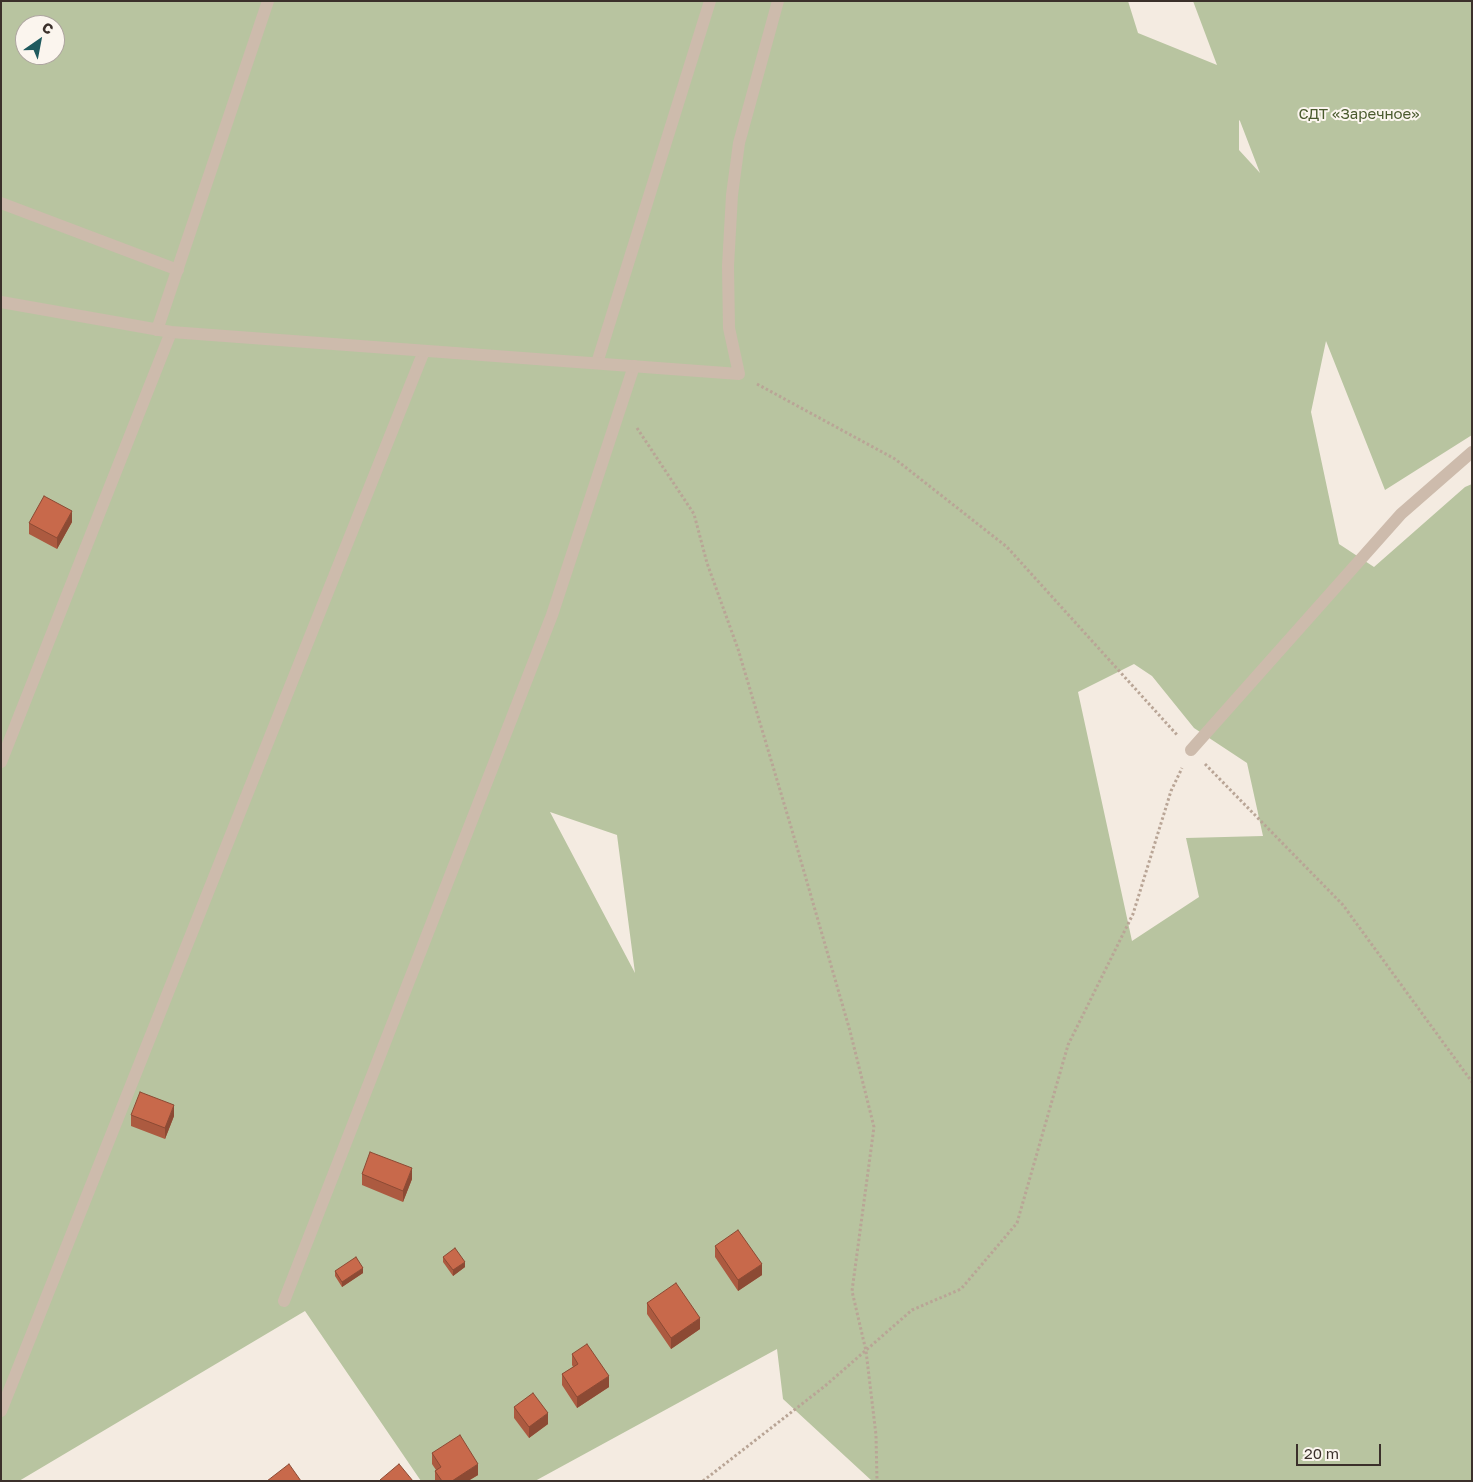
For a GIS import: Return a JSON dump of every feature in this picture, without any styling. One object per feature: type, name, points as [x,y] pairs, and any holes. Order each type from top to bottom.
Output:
[{"type":"street","points":[[158,330],[268,1]]},
{"type":"street","points":[[597,363],[710,1]]},
{"type":"street","points":[[1,302],[171,332],[739,374],[729,328],[728,266],[732,196],[739,143],[778,1]]},
{"type":"street","points":[[1,203],[178,270]]},
{"type":"street","points":[[1,762],[171,332]]},
{"type":"street","points":[[1,1411],[424,350]]},
{"type":"street","points":[[284,1301],[552,615],[634,366]]},
{"type":"street","points":[[1191,750],[1401,514],[1472,452]]},
{"type":"path","points":[[739,374],[895,459],[1007,547],[1191,750],[1343,905],[1472,1082]]},
{"type":"path","points":[[633,421],[641,438],[694,514],[708,563],[738,649],[792,828],[850,1031],[874,1127],[852,1291],[866,1351],[876,1435],[876,1481]]},
{"type":"path","points":[[703,1481],[825,1386],[912,1310],[961,1289],[1017,1223],[1068,1045],[1133,914],[1171,791],[1191,750]]},
{"type":"green space","name":"СДТ «Заречное»","points":[[1,1],[1128,1],[1138,33],[1217,65],[1193,1],[1472,1],[1472,435],[1385,490],[1326,341],[1311,412],[1339,544],[1374,567],[1465,487],[1472,484],[1472,1481],[872,1481],[783,1399],[777,1349],[535,1481],[421,1481],[305,1311],[19,1481],[1,1481]],"holes":[[[1240,121],[1260,173],[1239,150]],[[1134,664],[1152,676],[1194,728],[1247,763],[1263,836],[1186,838],[1199,897],[1132,941],[1078,692]],[[550,812],[617,835],[635,973]]]},
{"type":"building","points":[[44,496],[72,511],[57,538],[29,523]]},
{"type":"building","points":[[140,1092],[174,1105],[165,1128],[131,1115]]},
{"type":"building","points":[[370,1152],[412,1168],[403,1191],[362,1174]]},
{"type":"building","points":[[738,1230],[762,1264],[738,1280],[715,1246]]},
{"type":"building","points":[[455,1248],[465,1262],[453,1270],[443,1257]]},
{"type":"building","points":[[356,1257],[363,1268],[342,1282],[335,1271]]},
{"type":"building","points":[[676,1283],[700,1318],[671,1338],[647,1303]]},
{"type":"building","points":[[587,1344],[609,1376],[577,1397],[562,1374],[578,1364],[572,1354]]},
{"type":"building","points":[[533,1393],[548,1413],[529,1427],[514,1407]]},
{"type":"building","points":[[460,1435],[478,1464],[452,1481],[442,1481],[435,1471],[441,1467],[432,1453]]},
{"type":"building","points":[[289,1464],[301,1481],[267,1481]]},
{"type":"building","points":[[399,1464],[413,1481],[380,1480]]}]
